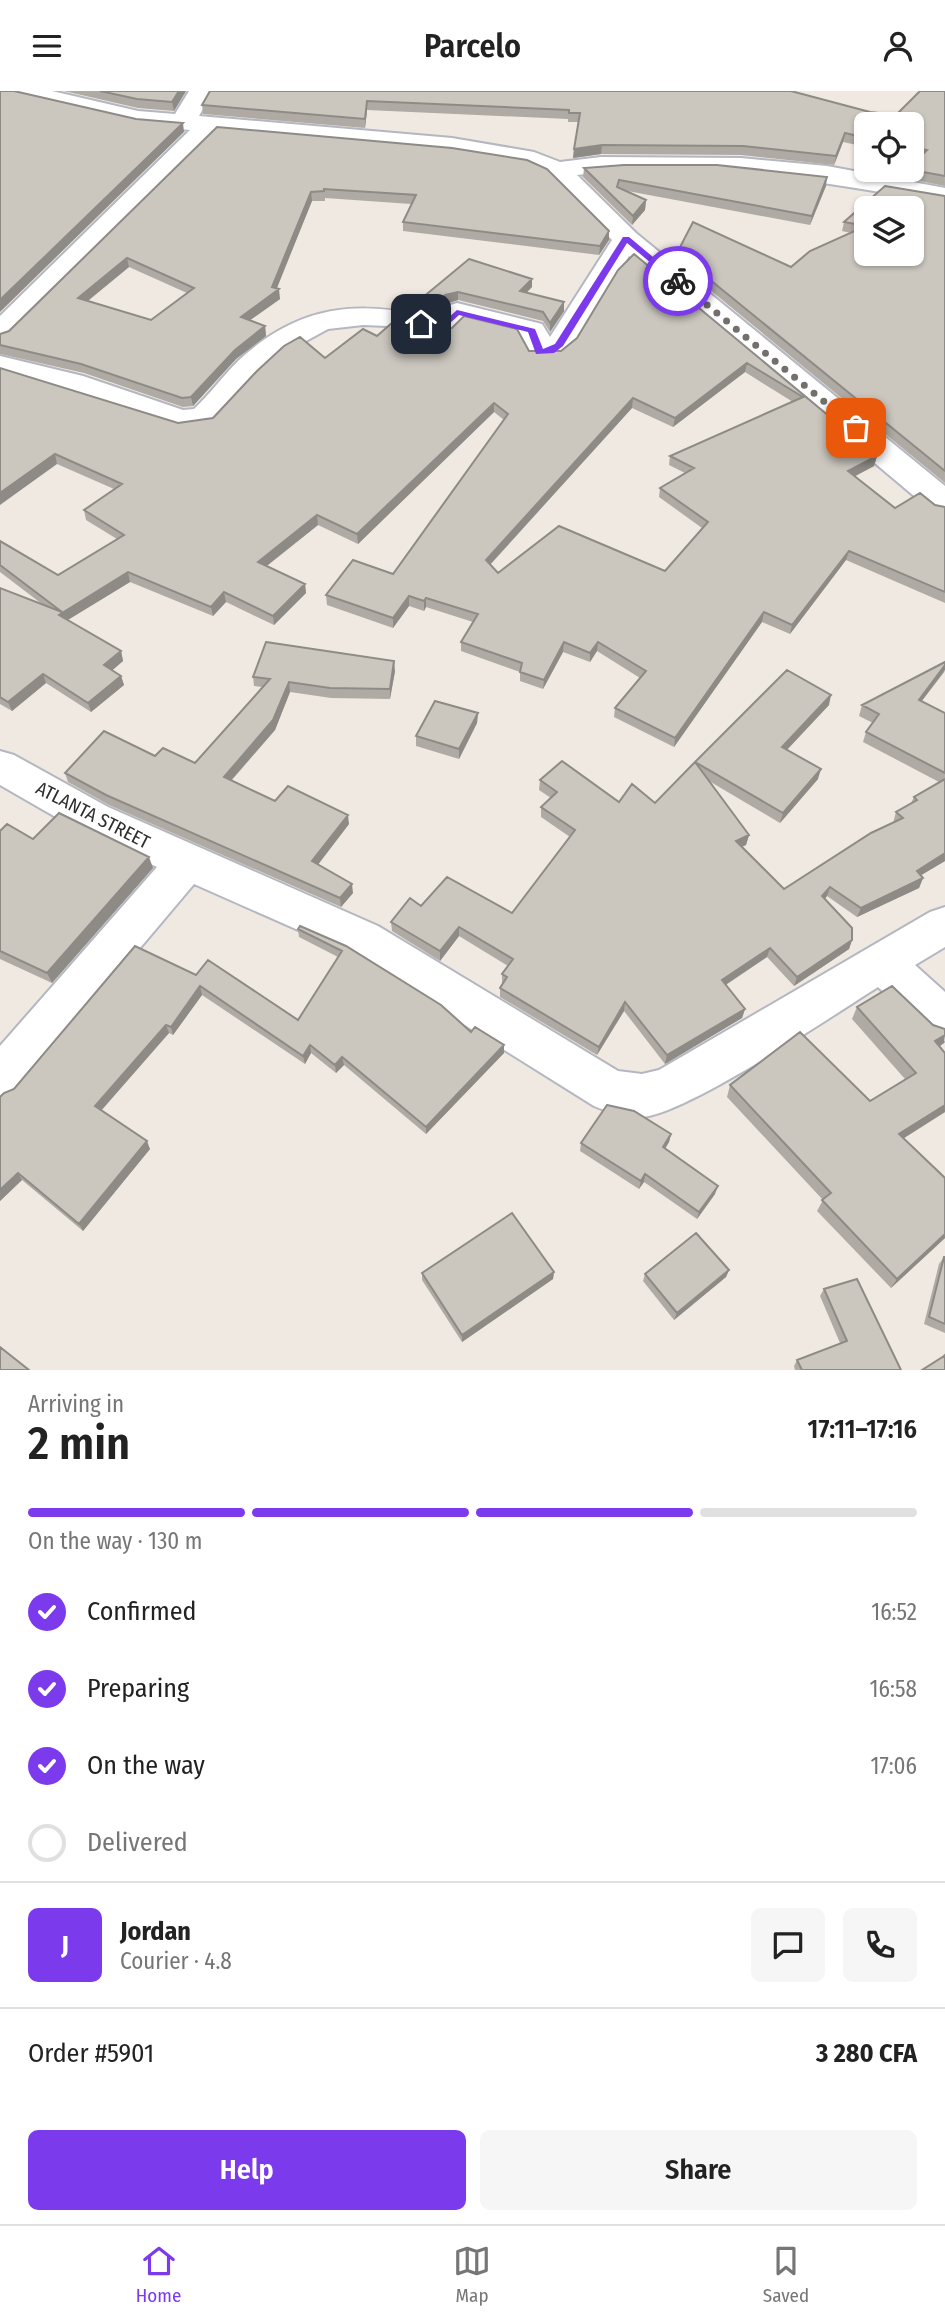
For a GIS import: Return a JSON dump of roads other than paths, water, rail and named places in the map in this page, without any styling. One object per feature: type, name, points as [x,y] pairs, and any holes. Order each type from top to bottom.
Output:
[{"type":"street","points":[[20,91],[100,111],[181,124],[502,152],[534,160],[557,170],[626,239],[945,504]]},
{"type":"street","points":[[181,124],[201,91]]},
{"type":"street","points":[[0,333],[209,126]]},
{"type":"street","points":[[557,170],[601,165],[741,166],[827,174],[945,196]]},
{"type":"street","points":[[0,365],[72,383],[181,420],[194,420],[203,418],[272,347],[300,328],[324,320],[378,315],[402,318],[440,330],[457,312],[532,330],[540,352],[551,351],[559,346],[626,239]]},
{"type":"street","name":"ATLANTA STREET","points":[[0,766],[94,819],[363,939],[610,1091],[642,1096],[670,1088],[945,925]]},
{"type":"street","points":[[0,1080],[187,862]]},
{"type":"street","points":[[882,963],[945,1021]]}]
